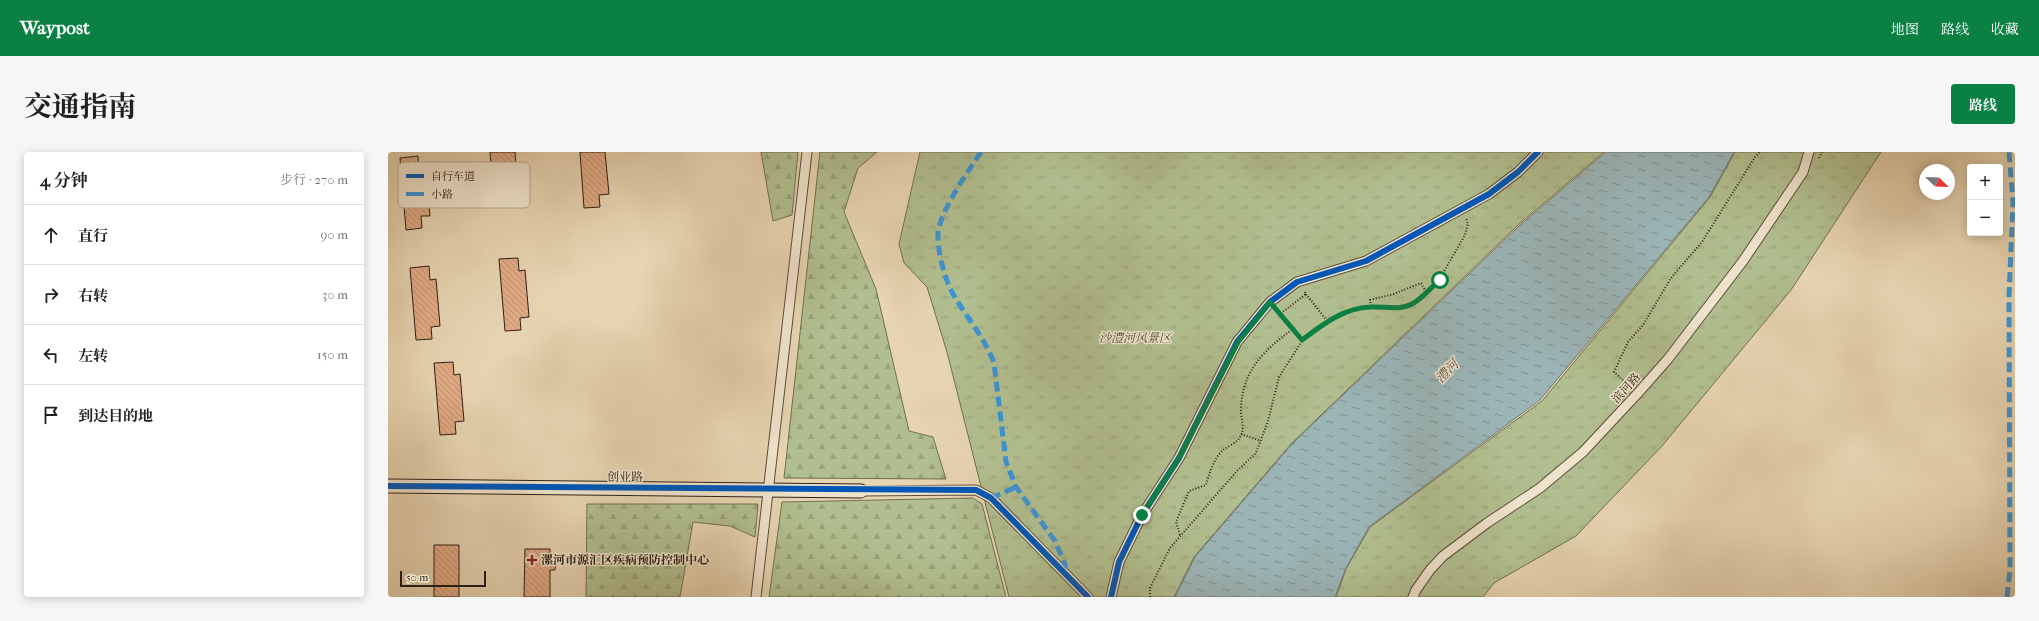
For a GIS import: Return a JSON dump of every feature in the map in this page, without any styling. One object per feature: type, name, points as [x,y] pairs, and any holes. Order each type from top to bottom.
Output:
[{"type":"street","points":[[756,597],[807,152]]},
{"type":"street","points":[[1111,597],[1119,562],[1142,515],[1179,458],[1238,342],[1270,302],[1297,282],[1366,261],[1489,194],[1518,172],[1538,152]]},
{"type":"street","name":"滨河路","points":[[1413,597],[1430,570],[1443,556],[1487,523],[1540,488],[1571,463],[1638,393],[1668,359],[1743,261],[1803,172],[1809,152]]},
{"type":"street","name":"创业路","points":[[388,486],[861,491]]},
{"type":"street","points":[[861,491],[976,490],[991,498],[1088,597]]},
{"type":"path","points":[[1638,393],[1614,372],[1628,342],[1643,325],[1671,278],[1702,242],[1755,157],[1760,152]]},
{"type":"path","points":[[1150,597],[1150,588],[1170,548],[1236,472],[1256,454],[1268,421],[1279,377],[1302,340],[1327,321],[1356,309],[1371,306],[1387,308],[1412,304],[1440,280],[1465,235],[1468,224],[1462,208]]},
{"type":"path","points":[[1297,282],[1327,321]]},
{"type":"path","points":[[1371,306],[1370,300],[1394,294],[1421,283],[1426,292]]},
{"type":"path","points":[[1280,314],[1306,294]]},
{"type":"path","points":[[1270,302],[1302,340]]},
{"type":"path","points":[[1180,536],[1176,522],[1189,491],[1206,486],[1210,472],[1222,451],[1240,438],[1244,427],[1241,408],[1248,376],[1252,367],[1272,345],[1293,330]]},
{"type":"path","points":[[1241,434],[1261,442]]},
{"type":"green space","points":[[761,152],[798,152],[792,215],[773,221]]},
{"type":"green space","points":[[820,152],[877,152],[858,168],[844,212],[876,289],[909,431],[933,437],[946,479],[784,478]]},
{"type":"green space","name":"沙澧河风景区","points":[[920,152],[1604,152],[1518,225],[1291,444],[1194,557],[1174,597],[1009,597],[947,352],[927,287],[904,263],[899,244]]},
{"type":"green space","points":[[1735,152],[1881,152],[1791,290],[1662,446],[1576,536],[1494,583],[1483,597],[1336,597],[1346,569],[1370,527],[1542,401],[1710,197]]},
{"type":"green space","points":[[973,498],[982,504],[1006,597],[769,597],[782,502]]},
{"type":"green space","points":[[587,504],[758,504],[755,537],[730,526],[693,522],[680,597],[586,597]]},
{"type":"water","name":"澧河","points":[[1606,152],[1734,152],[1709,197],[1540,400],[1369,527],[1346,568],[1335,597],[1175,597],[1195,557],[1292,444],[1519,226]]},
{"type":"building","points":[[490,152],[515,152],[516,162],[491,162]]},
{"type":"building","points":[[580,152],[605,152],[609,194],[599,195],[600,207],[584,208]]},
{"type":"building","points":[[418,156],[418,162],[400,162],[400,158]]},
{"type":"building","points":[[404,208],[429,208],[430,216],[421,216],[422,228],[406,230]]},
{"type":"building","points":[[518,258],[519,271],[525,270],[529,317],[520,318],[521,330],[505,331],[499,259]]},
{"type":"building","points":[[429,266],[430,280],[436,279],[440,326],[431,327],[432,339],[416,340],[410,268]]},
{"type":"building","points":[[453,362],[454,375],[460,374],[464,421],[455,422],[456,434],[440,435],[434,363]]},
{"type":"building","points":[[434,545],[459,545],[459,597],[434,597]]},
{"type":"building","points":[[525,549],[550,549],[550,561],[556,561],[555,570],[550,570],[550,597],[524,597]]},
{"type":"marked path","points":[[981,152],[949,202],[940,224],[938,233],[940,255],[946,279],[952,292],[980,335],[994,363],[1006,462],[1016,487],[1055,541],[1065,564],[1065,573]]},
{"type":"marked path","points":[[2007,597],[2010,570],[2009,296],[2013,202],[2009,152]]},
{"type":"marked path","points":[[991,498],[1016,487]]},
{"type":"cycle path","points":[[1111,597],[1119,562],[1142,515],[1179,458],[1237,342],[1270,302],[1297,282],[1366,261],[1489,194],[1518,172],[1538,152]]},
{"type":"cycle path","points":[[388,486],[976,490],[991,498],[1088,597]]},
{"type":"place","name":"漯河市源汇区疾病预防控制中心","points":[[532,560]]},
{"type":"route","points":[[1142,515],[1179,458],[1238,342],[1270,302],[1302,340],[1327,321],[1356,309],[1371,306],[1387,308],[1412,304],[1440,280]]}]
